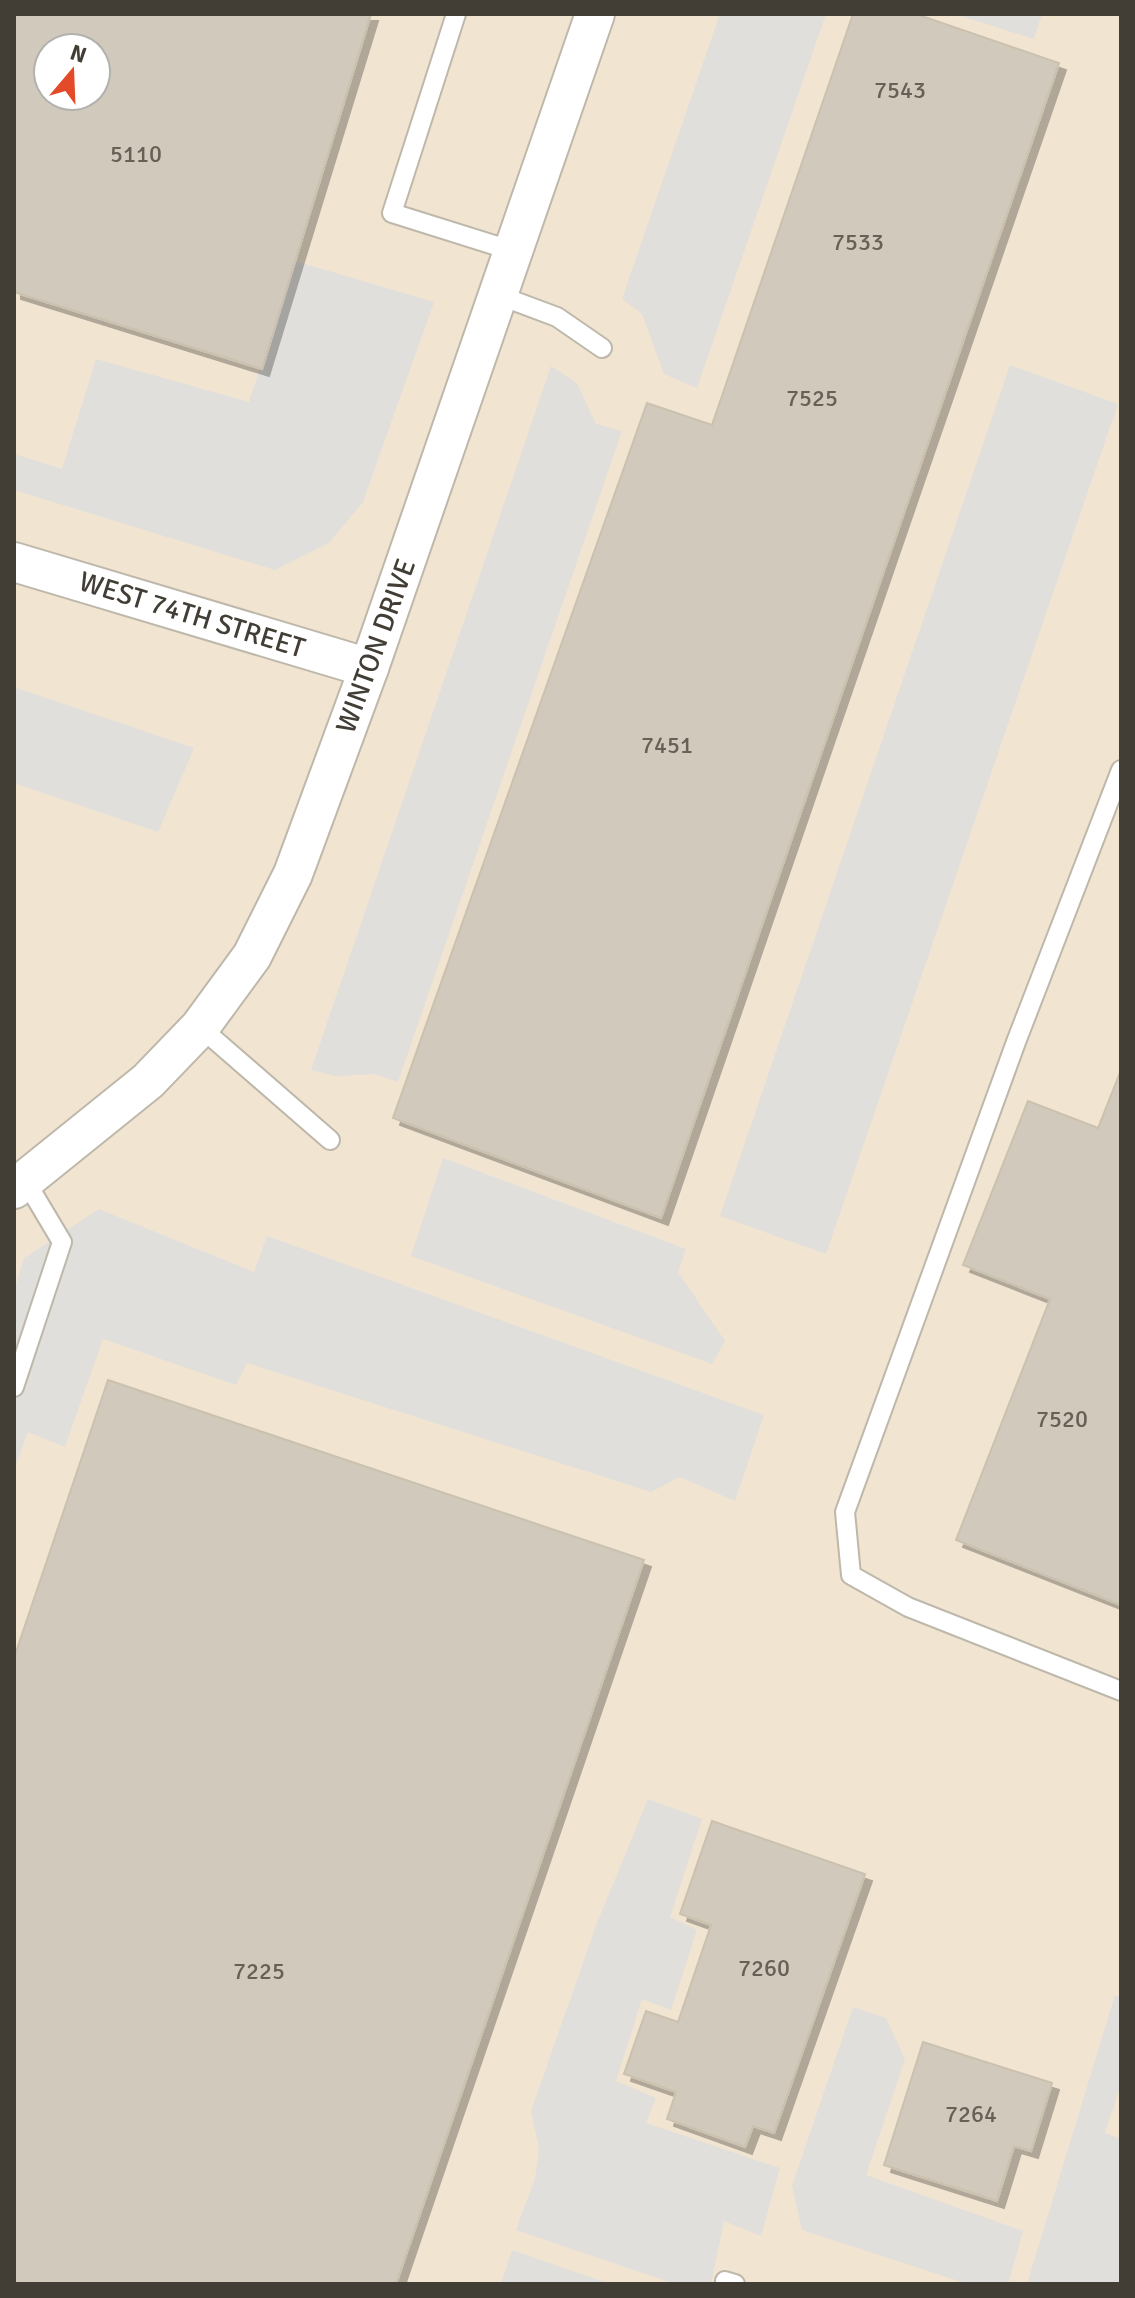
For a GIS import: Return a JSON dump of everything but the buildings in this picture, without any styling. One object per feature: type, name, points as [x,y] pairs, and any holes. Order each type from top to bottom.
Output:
[{"type":"street","name":"WINTON DRIVE","points":[[20,1185],[148,1081],[200,1027],[252,956],[293,874],[369,668],[595,14]]},
{"type":"street","name":"WEST 74TH STREET","points":[[14,562],[369,668]]},
{"type":"lane","points":[[456,14],[392,213],[513,251]]},
{"type":"lane","points":[[498,295],[557,317],[602,348]]},
{"type":"lane","points":[[1121,770],[1016,1042],[845,1512],[851,1575],[908,1607],[1121,1691]]},
{"type":"lane","points":[[200,1027],[330,1140]]},
{"type":"lane","points":[[14,1387],[62,1242],[20,1185]]},
{"type":"shaded area","points":[[14,14],[1121,14],[1121,2284],[14,2284]]},
{"type":"shaded area","points":[[720,14],[826,14],[697,388],[664,374],[642,314],[622,299]]},
{"type":"shaded area","points":[[955,14],[1042,14],[1034,39]]},
{"type":"shaded area","points":[[295,261],[434,302],[363,502],[329,543],[275,570],[14,490],[14,454],[62,469],[96,359],[249,402]]},
{"type":"shaded area","points":[[1010,365],[1118,404],[826,1254],[720,1216]]},
{"type":"shaded area","points":[[551,366],[577,383],[596,424],[622,431],[398,1082],[375,1074],[336,1076],[311,1070]]},
{"type":"shaded area","points":[[14,687],[194,748],[158,832],[14,783]]},
{"type":"shaded area","points":[[443,1158],[686,1249],[678,1272],[725,1341],[712,1364],[411,1256]]},
{"type":"shaded area","points":[[99,1209],[254,1272],[267,1236],[764,1415],[735,1501],[680,1477],[651,1492],[247,1363],[236,1385],[103,1339],[65,1447],[28,1432],[14,1470],[14,1291],[24,1258]]},
{"type":"shaded area","points":[[648,1799],[702,1819],[670,1917],[697,1930],[671,2010],[642,1999],[616,2081],[656,2098],[646,2123],[780,2168],[761,2236],[724,2221],[711,2284],[675,2284],[516,2230],[535,2178],[539,2150],[531,2111],[597,1923]]},
{"type":"shaded area","points":[[1115,1995],[1121,1997],[1121,2084],[1105,2133],[1121,2139],[1121,2284],[1027,2284]]},
{"type":"shaded area","points":[[853,2007],[886,2018],[905,2059],[866,2175],[1023,2231],[1008,2284],[968,2284],[802,2230],[792,2186]]},
{"type":"shaded area","points":[[512,2250],[610,2284],[501,2284]]}]
